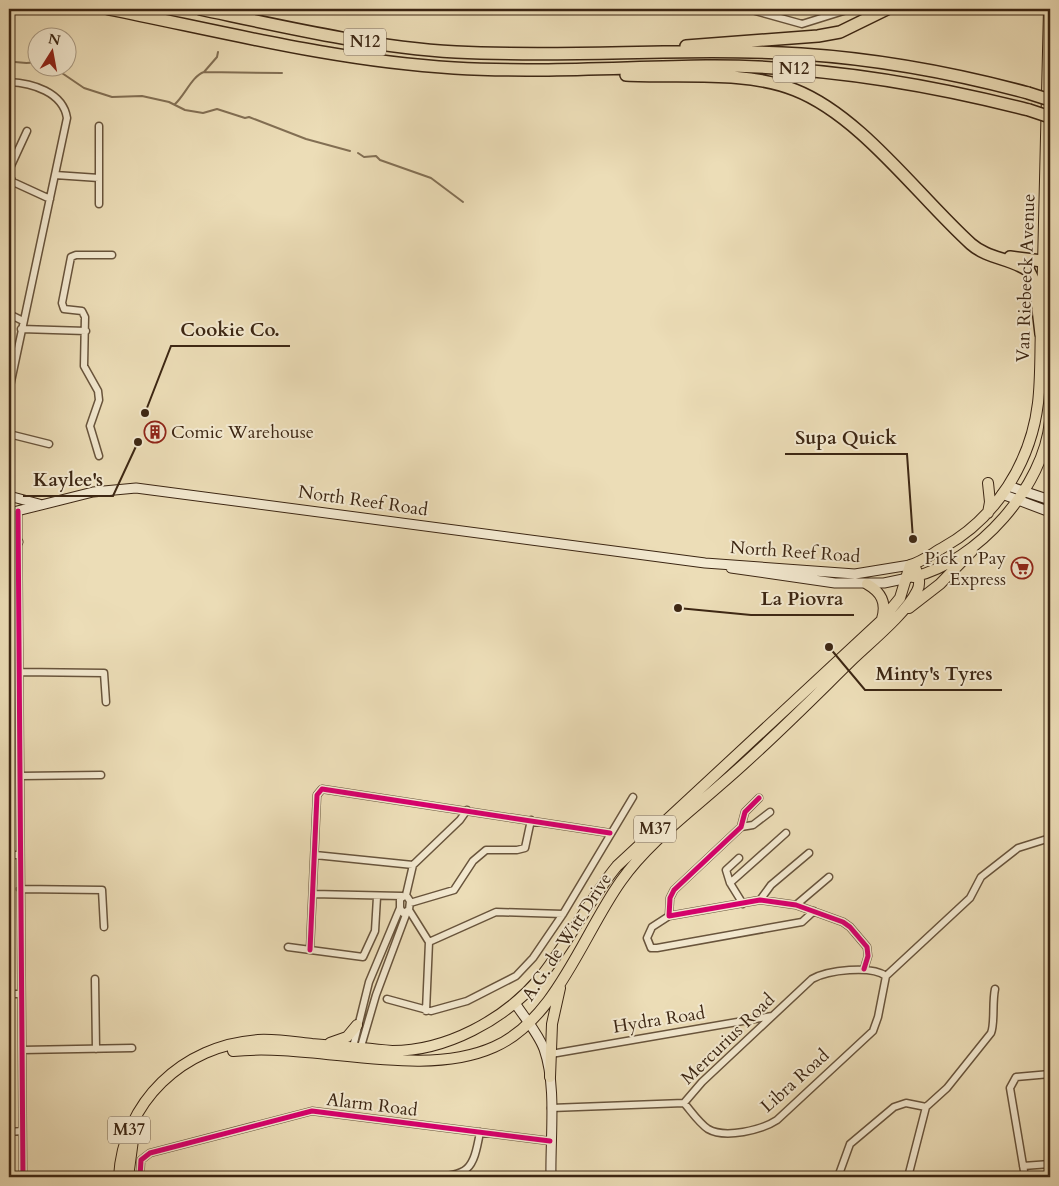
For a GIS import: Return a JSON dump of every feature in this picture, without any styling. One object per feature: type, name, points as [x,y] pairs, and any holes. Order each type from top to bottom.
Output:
[{"type":"highway","name":"N12","points":[[110,9],[338,56],[394,64],[554,71],[708,66],[790,68],[872,77],[948,90],[1050,117]]},
{"type":"highway","name":"N12","points":[[200,9],[342,38],[397,46],[513,54],[720,52],[801,54],[878,62],[940,73],[1050,100]]},
{"type":"highway","points":[[582,54],[818,36],[840,32],[887,9]]},
{"type":"highway","points":[[554,71],[766,81],[818,100],[845,120],[977,249],[995,258],[1018,264],[1029,271],[1035,283],[1038,324],[1041,334]]},
{"type":"highway","points":[[977,249],[1047,262]]},
{"type":"main road","name":"Van Riebeeck Avenue","points":[[912,565],[956,540],[988,514],[1018,468],[1033,426],[1039,384],[1047,262],[1049,9]]},
{"type":"main road","points":[[895,619],[940,584],[996,528],[1018,500],[1040,459],[1049,432],[1050,421]]},
{"type":"main road","points":[[988,483],[990,502],[988,514]]},
{"type":"main road","name":"North Reef Road","points":[[11,512],[93,492],[136,488],[706,563],[855,574],[912,565]]},
{"type":"main road","points":[[1005,490],[1024,490],[1050,500]]},
{"type":"main road","points":[[1005,490],[1018,500],[1050,512]]},
{"type":"main road","points":[[9,496],[42,504]]},
{"type":"main road","points":[[9,500],[11,512]]},
{"type":"main road","points":[[908,578],[918,576],[944,564],[996,528]]},
{"type":"main road","points":[[9,531],[18,538]]},
{"type":"main road","name":"North Reef Road","points":[[706,563],[761,574],[835,583],[866,584],[908,578]]},
{"type":"main road","points":[[912,565],[918,576]]},
{"type":"main road","name":"A.G. de Witt Drive","points":[[828,677],[882,620],[900,598],[912,565]]},
{"type":"main road","name":"A.G. de Witt Drive","points":[[128,1177],[133,1140],[139,1122],[148,1106],[169,1081],[198,1062],[218,1054],[246,1049],[355,1052],[399,1051],[434,1044],[469,1032],[515,1003],[544,972],[601,885],[617,866],[660,832],[738,755],[895,619],[918,590],[918,576]]},
{"type":"main road","points":[[866,584],[877,590],[883,598],[884,610],[882,620]]},
{"type":"main road","name":"A.G. de Witt Drive","points":[[119,1177],[125,1141],[136,1114],[155,1088],[178,1068],[203,1055],[243,1042],[273,1040],[424,1060],[464,1057],[495,1047],[508,1040],[540,1012],[565,975],[621,880],[660,832]]},
{"type":"main road","points":[[551,1177],[551,1054],[554,1014],[565,975]]},
{"type":"main road","points":[[515,1003],[544,1049],[550,1077]]},
{"type":"main road","points":[[309,1044],[341,1040],[351,1034],[357,1025]]},
{"type":"street","points":[[748,9],[802,24],[850,9]]},
{"type":"street","points":[[9,82],[44,90],[58,99],[66,111],[67,118],[9,391]]},
{"type":"street","points":[[99,126],[100,204]]},
{"type":"street","points":[[27,131],[9,170],[10,177],[13,182],[50,198]]},
{"type":"street","points":[[54,175],[99,178]]},
{"type":"street","points":[[99,456],[90,426],[99,400],[98,391],[84,366],[86,331],[84,314],[64,309],[62,306],[70,260],[76,255],[112,255]]},
{"type":"street","points":[[9,314],[23,321]]},
{"type":"street","points":[[21,329],[86,331]]},
{"type":"street","points":[[9,434],[50,444]]},
{"type":"street","points":[[11,512],[18,538],[23,1177]]},
{"type":"street","points":[[19,672],[104,673],[106,702]]},
{"type":"street","points":[[20,776],[101,775]]},
{"type":"street","points":[[310,950],[317,795],[322,789],[610,833]]},
{"type":"street","points":[[387,999],[426,1011],[439,1010],[467,1001],[516,976],[533,958],[563,914],[633,797]]},
{"type":"street","points":[[741,827],[744,812],[759,798]]},
{"type":"street","points":[[355,1052],[357,1025],[369,982],[400,908],[413,865],[460,820],[467,810]]},
{"type":"street","points":[[669,916],[670,898],[674,890],[741,827],[753,825],[770,812]]},
{"type":"street","points":[[400,908],[403,913],[409,908],[454,890],[473,861],[486,850],[517,850],[525,848],[532,820]]},
{"type":"street","points":[[730,883],[786,833]]},
{"type":"street","points":[[886,976],[970,898],[980,877],[1018,848],[1050,838]]},
{"type":"street","points":[[760,900],[771,885],[809,853]]},
{"type":"street","points":[[9,855],[20,855]]},
{"type":"street","points":[[315,855],[413,865]]},
{"type":"street","points":[[739,858],[726,870],[730,883],[743,904]]},
{"type":"street","points":[[796,905],[829,877]]},
{"type":"street","points":[[20,889],[102,890],[104,927]]},
{"type":"street","points":[[313,894],[378,897],[404,896]]},
{"type":"street","points":[[404,896],[429,942],[426,1011]]},
{"type":"street","points":[[288,947],[363,957],[375,932],[378,897]]},
{"type":"street","points":[[814,910],[802,922],[656,948],[651,948],[647,938],[652,927],[669,916],[760,900],[796,905],[814,910],[843,922],[864,942],[869,952],[864,969]]},
{"type":"street","points":[[355,1052],[409,908]]},
{"type":"street","points":[[429,942],[496,912],[563,914]]},
{"type":"street","points":[[387,938],[397,942]]},
{"type":"street","name":"Mercurius Road","points":[[550,1108],[684,1103],[702,1082],[819,975],[872,969],[886,976]]},
{"type":"street","name":"Libra Road","points":[[684,1103],[703,1125],[717,1132],[765,1128],[777,1120],[873,1031],[878,1017],[886,976]]},
{"type":"street","points":[[95,979],[96,1048]]},
{"type":"street","points":[[908,1177],[926,1108],[947,1088],[991,1033],[993,1024],[992,1005],[995,989]]},
{"type":"street","points":[[9,994],[21,994]]},
{"type":"street","name":"Hydra Road","points":[[551,1054],[772,1016]]},
{"type":"street","points":[[744,1022],[749,1038]]},
{"type":"street","points":[[22,1050],[132,1048]]},
{"type":"street","points":[[1024,1177],[1010,1095],[1012,1081],[1016,1077],[1050,1074]]},
{"type":"street","points":[[838,1177],[850,1144],[894,1107],[906,1103],[926,1108]]},
{"type":"street","name":"Alarm Road","points":[[140,1177],[140,1164],[143,1156],[150,1153],[312,1111],[550,1141]]},
{"type":"street","points":[[9,1132],[22,1131]]},
{"type":"street","points":[[430,1177],[461,1174],[469,1169],[474,1162],[480,1132]]},
{"type":"street","points":[[1023,1166],[1050,1164]]},
{"type":"waterway","points":[[204,72],[217,57],[218,52]]},
{"type":"waterway","points":[[9,63],[28,63]]},
{"type":"waterway","points":[[175,104],[196,77],[204,72],[282,73]]},
{"type":"waterway","points":[[69,78],[84,88],[112,97],[142,96],[169,102],[185,110],[203,113],[217,109],[245,118],[249,117],[306,139],[350,151]]},
{"type":"waterway","points":[[358,153],[364,157],[376,156],[380,160],[431,178],[463,202]]},
{"type":"cycle path","points":[[18,511],[23,1177]]},
{"type":"cycle path","points":[[310,950],[317,795],[322,789],[610,833]]},
{"type":"cycle path","points":[[759,798],[745,812],[741,827],[674,890],[670,898],[669,916],[760,900],[796,905],[843,922],[850,927],[867,947],[868,956],[864,969]]},
{"type":"cycle path","points":[[140,1177],[141,1160],[150,1153],[312,1111],[550,1141]]},
{"type":"place","name":"Cookie Co.","points":[[145,413]]},
{"type":"place","name":"Comic Warehouse","points":[[155,432]]},
{"type":"place","name":"Kaylee's","points":[[138,442]]},
{"type":"place","name":"Supa Quick","points":[[913,539]]},
{"type":"place","name":"Pick n Pay Express","points":[[1022,568]]},
{"type":"place","name":"La Piovra","points":[[678,608]]},
{"type":"place","name":"Minty's Tyres","points":[[829,647]]}]
